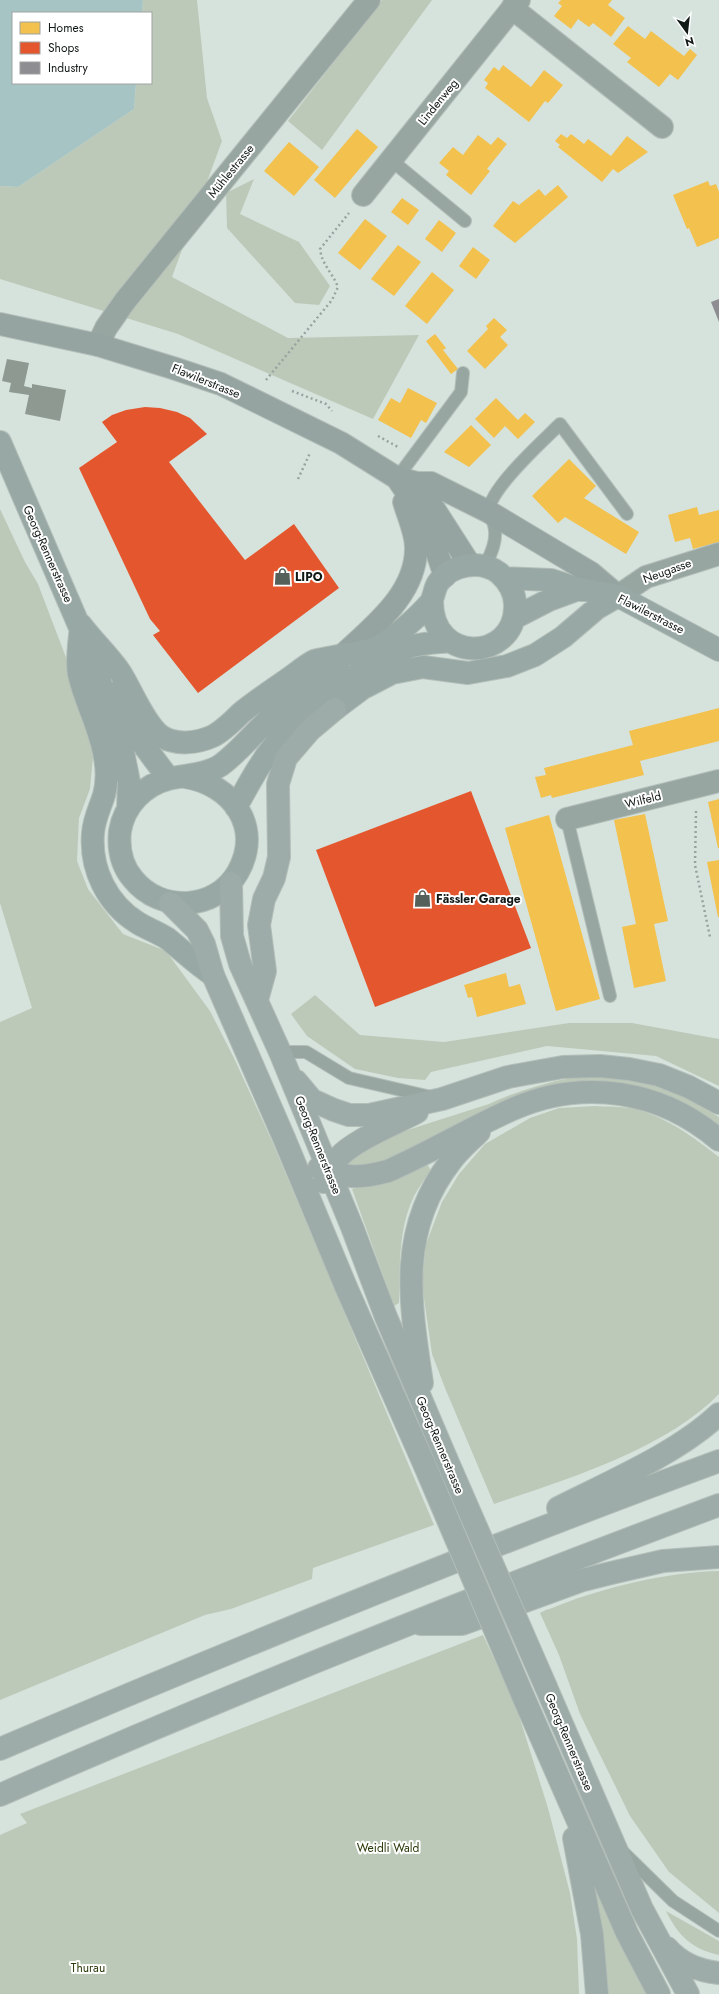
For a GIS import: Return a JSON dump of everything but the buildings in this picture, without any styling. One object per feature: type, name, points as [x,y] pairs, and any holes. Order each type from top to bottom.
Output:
[{"type":"highway","points":[[257,1000],[265,972],[259,925],[264,899],[274,878],[279,856],[278,784],[286,758],[310,730],[335,709]]},
{"type":"highway","name":"Georg-Rennerstrasse","points":[[231,883],[232,936],[240,964],[280,1052],[352,1227],[386,1317],[427,1414],[612,1843],[656,1936],[688,1994]]},
{"type":"highway","name":"Georg-Rennerstrasse","points":[[170,903],[197,930],[204,944],[204,970],[284,1138],[323,1233],[425,1466],[565,1796],[627,1934],[659,1994]]},
{"type":"highway","points":[[280,1052],[295,1079],[312,1100],[349,1115],[369,1115],[442,1099],[498,1079],[523,1073],[563,1067],[600,1066],[629,1069],[659,1075],[690,1087],[719,1103]]},
{"type":"highway","points":[[284,1138],[297,1154],[306,1161],[337,1175],[354,1177],[371,1176],[388,1171],[520,1106],[558,1096],[591,1091],[636,1095],[671,1108],[703,1126],[719,1140]]},
{"type":"highway","points":[[323,1233],[320,1207],[321,1190],[328,1171],[338,1157],[354,1145],[442,1099]]},
{"type":"highway","points":[[427,1414],[417,1345],[410,1273],[419,1222],[432,1190],[451,1160],[492,1119]]},
{"type":"highway","points":[[453,1563],[664,1452],[698,1431],[719,1414]]},
{"type":"highway","points":[[0,1749],[254,1643],[453,1563],[719,1460]]},
{"type":"highway","points":[[0,1795],[99,1752],[410,1624],[719,1505]]},
{"type":"highway","points":[[410,1624],[462,1624],[583,1580],[611,1572],[663,1561],[719,1556]]},
{"type":"highway","points":[[565,1796],[592,1934],[597,1994]]},
{"type":"highway","points":[[656,1936],[673,1955],[690,1967],[706,1972],[719,1973]]},
{"type":"main road","name":"Flawilerstrasse","points":[[0,324],[98,345],[220,384],[330,437],[407,480],[478,566]]},
{"type":"main road","name":"Georg-Rennerstrasse","points":[[0,442],[96,665],[105,702],[122,747],[129,782],[128,809]]},
{"type":"main road","name":"Flawilerstrasse","points":[[407,480],[424,518],[445,576]]},
{"type":"main road","points":[[177,778],[200,779],[227,795],[236,807],[244,822],[246,838],[244,855],[239,871],[231,883],[216,895],[201,901],[186,904],[170,903],[154,897],[139,887],[129,874],[122,858],[120,836],[121,824],[128,809],[139,795],[148,788],[177,778],[218,766],[232,756],[274,715],[326,676],[344,654],[386,616],[402,592],[414,567],[416,546],[407,480],[431,483],[489,512],[591,573],[618,596],[597,608],[563,637],[535,655],[507,666],[468,673],[423,667],[392,673],[363,688],[335,709]]},
{"type":"main road","points":[[478,566],[495,571],[504,578],[514,597],[514,618],[507,632],[494,643],[479,648],[463,648],[449,641],[440,633],[434,623],[432,601],[438,583],[445,576],[456,568],[478,566]]},
{"type":"main road","name":"Flawilerstrasse","points":[[504,578],[551,580],[579,589],[618,596],[719,650]]},
{"type":"main road","points":[[514,618],[549,600],[579,589]]},
{"type":"main road","points":[[80,626],[120,672],[145,717],[161,736],[181,742],[198,741],[215,735],[255,702],[315,660],[376,648],[416,617],[432,601]]},
{"type":"main road","points":[[80,626],[79,673],[100,737],[105,759],[104,794],[96,813],[93,833],[94,856],[99,877],[109,895],[120,909],[137,922],[167,939],[204,970]]},
{"type":"main road","points":[[236,807],[260,765],[288,728],[323,700],[354,676],[397,651],[408,647],[449,641]]},
{"type":"main road","name":"Georg-Rennerstrasse","points":[[96,665],[117,698],[136,736],[177,778]]},
{"type":"street","name":"Mühlestrasse","points":[[98,345],[106,328],[125,301],[369,0]]},
{"type":"street","name":"Lindenweg","points":[[363,195],[515,4],[662,127]]},
{"type":"street","name":"Neugasse","points":[[618,596],[646,577],[719,554]]},
{"type":"street","name":"Wilfeld","points":[[567,819],[719,781]]},
{"type":"lane","points":[[391,160],[465,221]]},
{"type":"lane","points":[[407,480],[461,392],[463,373]]},
{"type":"lane","points":[[478,566],[495,540],[495,526],[489,512],[492,500],[502,484],[560,424],[627,514]]},
{"type":"lane","points":[[567,819],[610,996]]},
{"type":"lane","points":[[280,1052],[306,1052],[349,1078],[442,1099]]},
{"type":"lane","points":[[612,1843],[673,1901],[719,1931]]},
{"type":"path","points":[[266,381],[332,300],[338,287],[335,279],[322,260],[320,248],[363,195]]},
{"type":"path","points":[[298,478],[308,453],[314,454]]},
{"type":"path","points":[[696,787],[695,865],[710,937]]},
{"type":"green space","points":[[143,0],[197,0],[207,98],[222,141],[172,277],[288,338],[419,335],[373,419],[178,334],[0,279],[0,186],[18,187],[134,109],[136,84],[152,84],[152,12],[142,12]]},
{"type":"green space","points":[[382,0],[432,0],[322,150],[288,121]]},
{"type":"green space","points":[[254,179],[240,214],[299,242],[330,286],[319,305],[295,303],[227,228],[226,193]]},
{"type":"green space","points":[[0,509],[25,562],[38,584],[83,702],[93,757],[90,789],[79,818],[77,861],[88,889],[123,934],[166,951],[210,1011],[234,1058],[272,1141],[434,1525],[313,1568],[312,1579],[231,1609],[205,1615],[0,1700],[0,1022],[32,1008],[0,903]]},
{"type":"green space","points":[[315,995],[360,1035],[444,1042],[569,1023],[632,1023],[719,1039],[719,1086],[656,1056],[547,1046],[431,1072],[425,1080],[398,1078],[355,1069],[307,1036],[291,1014]]},
{"type":"green space","points":[[569,1078],[618,1078],[634,1080],[656,1086],[689,1100],[719,1117],[719,1127],[700,1112],[655,1091],[632,1086],[582,1082],[517,1099],[380,1165],[348,1166],[347,1159],[373,1141],[489,1104],[528,1089]]},
{"type":"green space","points":[[595,1106],[630,1108],[658,1117],[679,1128],[719,1157],[719,1394],[697,1414],[643,1447],[582,1473],[494,1504],[432,1354],[422,1285],[426,1244],[442,1202],[459,1174],[485,1144],[530,1118],[559,1108]]},
{"type":"green space","points":[[426,1163],[431,1170],[414,1196],[402,1235],[399,1303],[394,1306],[352,1189],[396,1179]]},
{"type":"green space","points":[[719,1571],[719,1913],[669,1872],[630,1816],[580,1714],[559,1655],[540,1613],[576,1599],[637,1582],[679,1574]]},
{"type":"green space","name":"Weidli Wald","points":[[483,1635],[516,1706],[548,1808],[570,1893],[577,1939],[579,1994],[0,1994],[0,1835],[27,1823],[20,1814]]},
{"type":"green space","points":[[593,1885],[618,1940],[649,1994],[606,1994]]},
{"type":"green space","points":[[666,1911],[719,1941],[719,1955],[701,1949],[686,1940],[675,1927]]},
{"type":"water","points":[[0,0],[143,0],[142,12],[12,12],[12,84],[136,84],[134,109],[18,187],[0,186]]},
{"type":"place","name":"LIPO","points":[[282,577]]},
{"type":"place","name":"Fässler Garage","points":[[423,899]]},
{"type":"park label","name":"Thurau","points":[[88,1968]]}]
